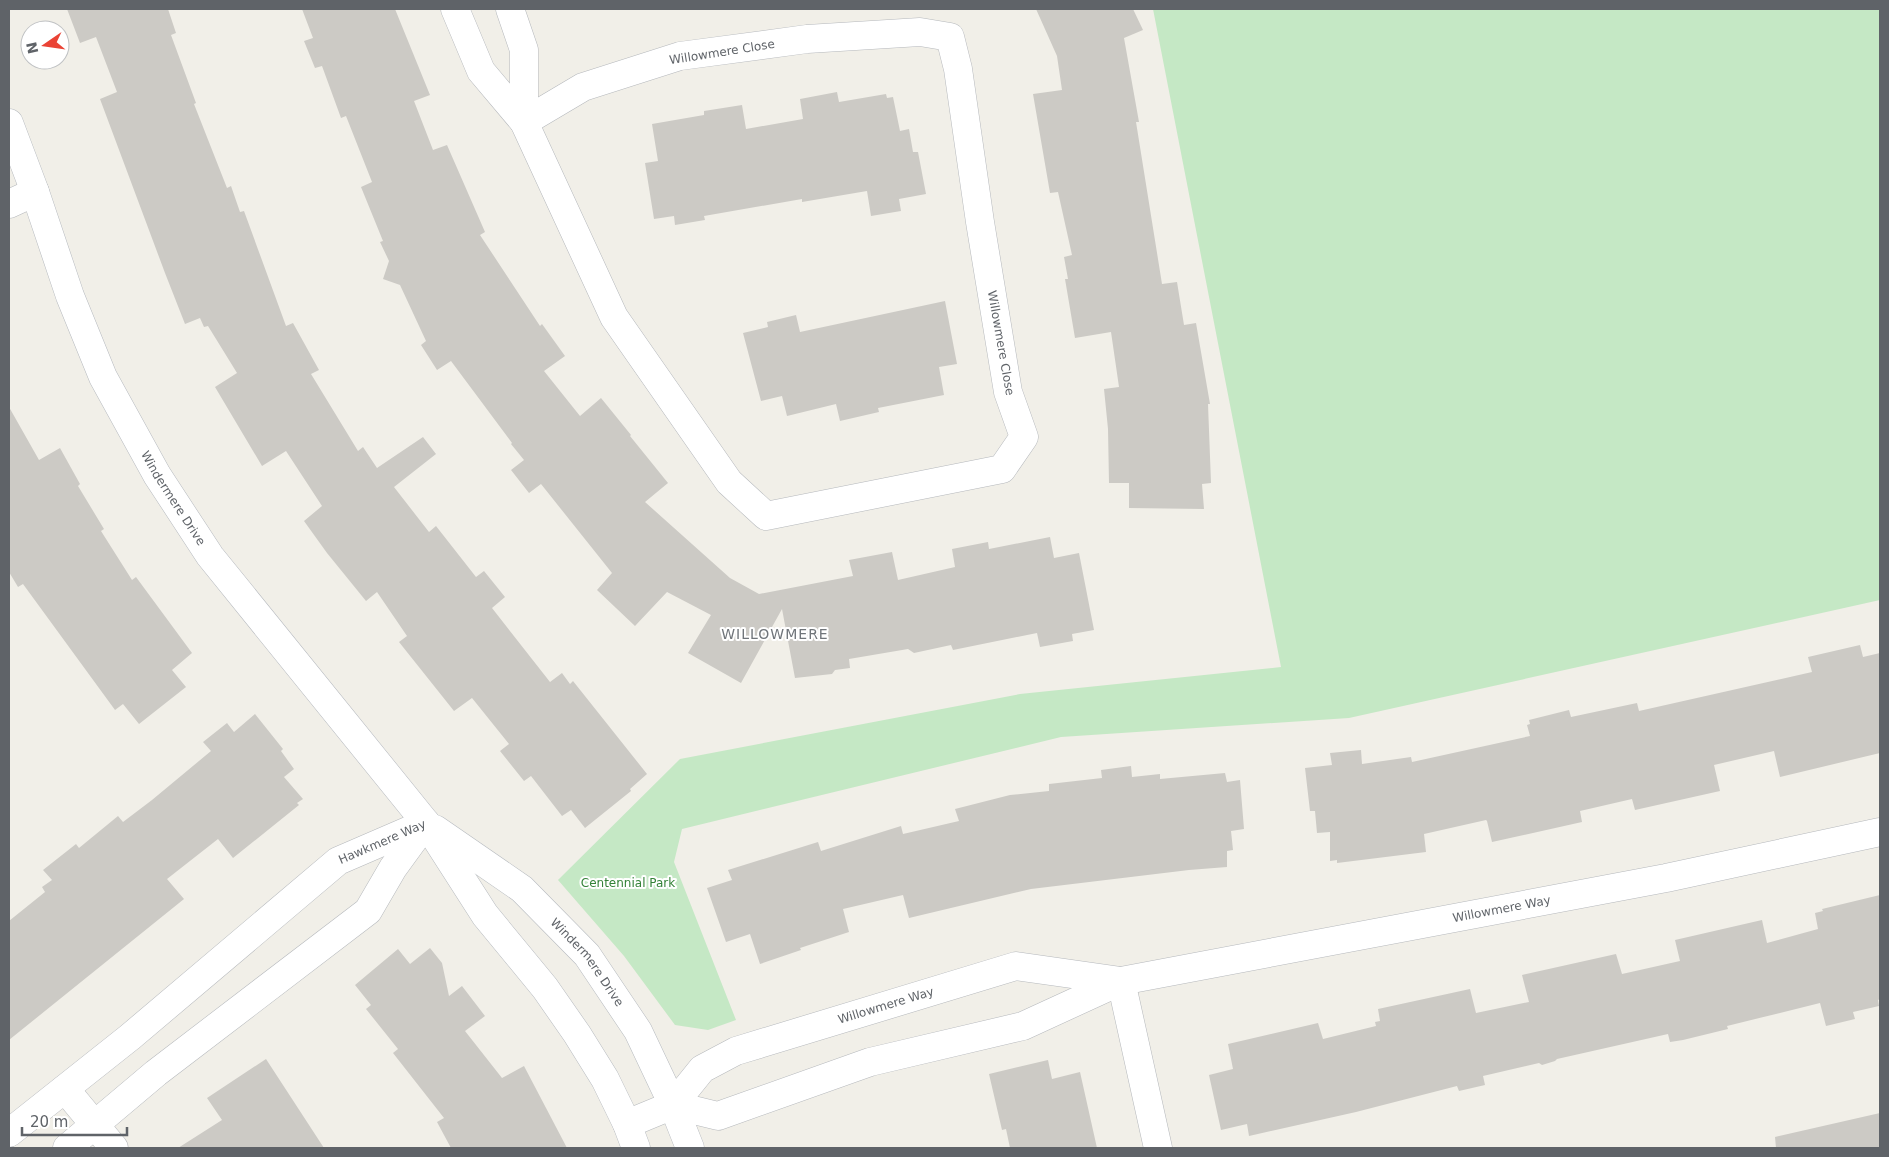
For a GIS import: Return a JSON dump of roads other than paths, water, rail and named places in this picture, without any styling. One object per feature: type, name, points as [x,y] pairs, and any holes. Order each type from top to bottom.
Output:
[{"type":"street","name":"Willowmere Close","points":[[455,9],[481,71],[524,122],[614,317],[729,482],[766,516],[1002,469],[1024,437],[1008,392],[980,222],[958,69],[950,37],[920,32],[807,39],[680,56],[583,87],[524,122]]},
{"type":"street","name":"Willowmere Close","points":[[510,9],[524,50],[524,122]]},
{"type":"street","name":"Windermere Drive","points":[[9,123],[16,200],[70,296],[103,377],[158,476],[210,556],[426,823],[485,915],[545,988],[605,1079],[632,1136]]},
{"type":"street","name":"Windermere Drive","points":[[426,823],[522,889],[587,955],[638,1031],[674,1105],[690,1148]]},
{"type":"street","name":"Hawkmere Way","points":[[9,1133],[130,1037],[338,861],[426,823]]},
{"type":"street","name":"Hawkmere Way","points":[[67,1148],[156,1073],[368,911],[392,868],[426,823]]},
{"type":"street","name":"Willowmere Way","points":[[1121,981],[1016,966],[736,1051],[702,1069],[674,1105],[718,1116],[870,1062],[1023,1026],[1121,981],[1666,878],[1880,832]]},
{"type":"street","points":[[1121,981],[1158,1148]]},
{"type":"street","points":[[65,1089],[114,1148]]},
{"type":"street","points":[[632,1136],[674,1105]]},
{"type":"district","name":"WILLOWMERE","points":[[775,634]]},
{"type":"park label","name":"Centennial Park","points":[[628,883]]}]
